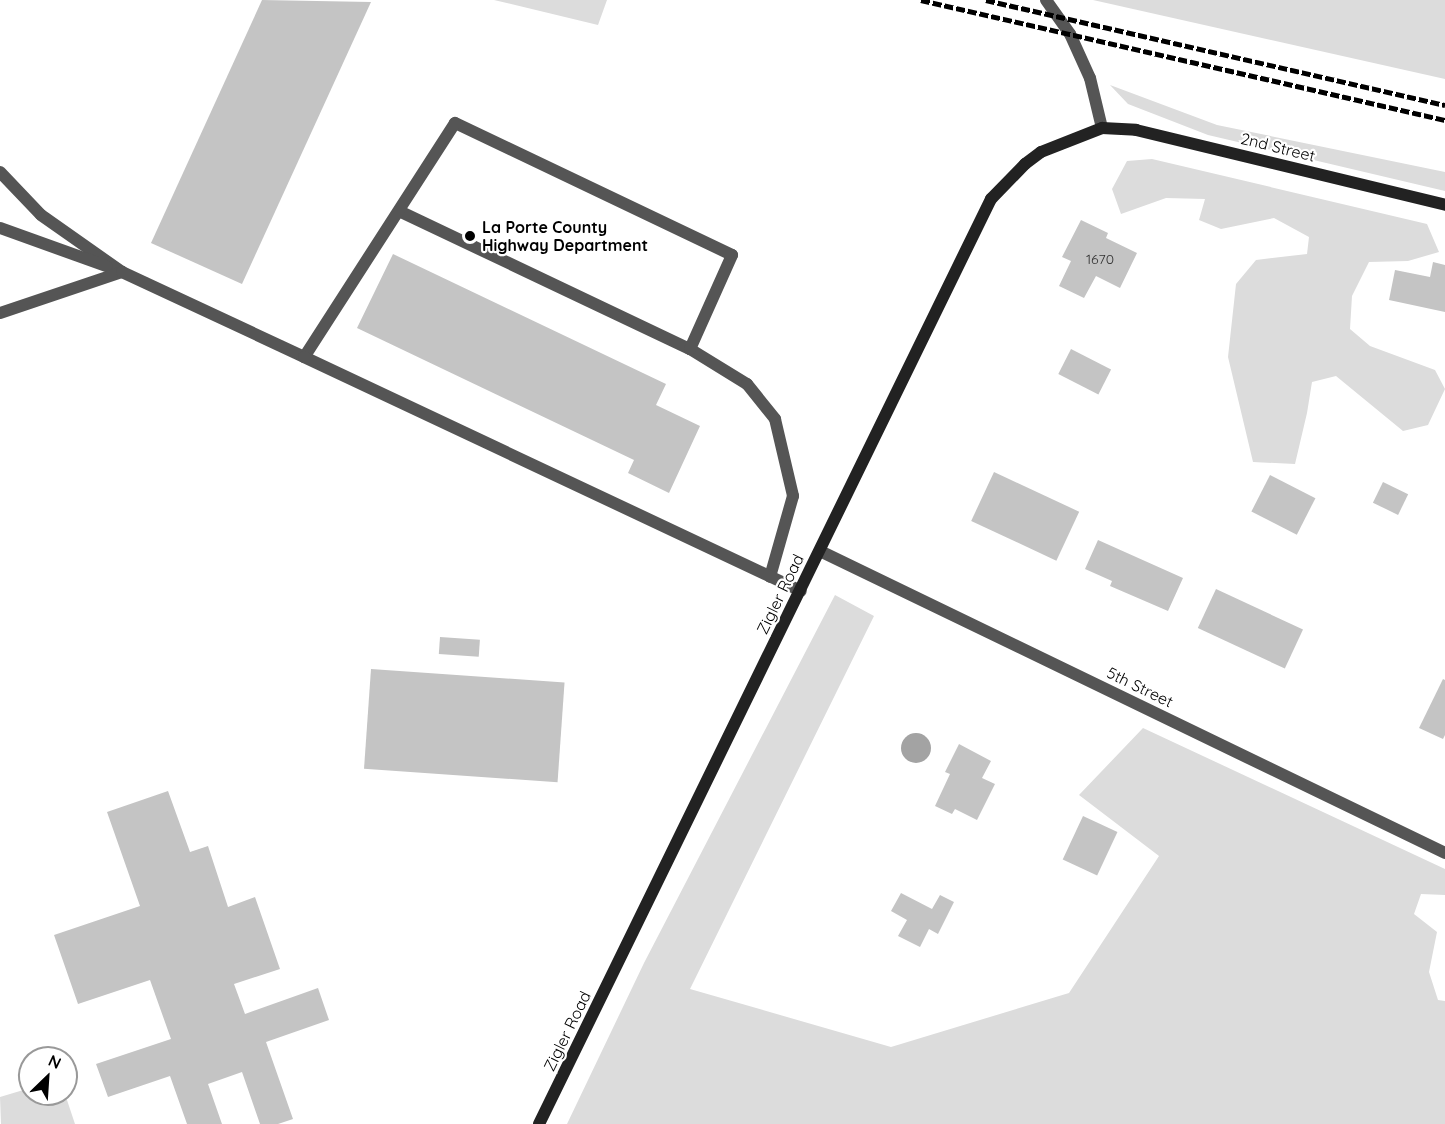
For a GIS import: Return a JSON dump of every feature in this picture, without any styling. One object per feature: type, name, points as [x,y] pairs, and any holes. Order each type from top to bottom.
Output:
[{"type":"street","points":[[1046,0],[1070,34],[1090,78],[1102,128]]},
{"type":"street","points":[[304,357],[455,123],[732,255],[690,349]]},
{"type":"street","name":"2nd Street","points":[[1102,128],[1136,130],[1445,205]]},
{"type":"street","name":"Zigler Road","points":[[539,1124],[991,199],[1024,164],[1041,152],[1102,128]]},
{"type":"street","points":[[0,172],[41,215],[122,272]]},
{"type":"street","points":[[399,210],[690,349],[747,384],[775,419],[793,496],[770,577]]},
{"type":"street","points":[[0,228],[122,272],[801,591]]},
{"type":"street","points":[[0,313],[122,272]]},
{"type":"street","name":"5th Street","points":[[820,550],[1445,853]]},
{"type":"shaded area","points":[[494,0],[607,0],[598,25]]},
{"type":"shaded area","points":[[1093,0],[1445,0],[1445,79]]},
{"type":"shaded area","points":[[1110,85],[1217,125],[1445,172],[1445,191],[1208,135],[1128,104]]},
{"type":"shaded area","points":[[1152,159],[1427,224],[1439,252],[1408,261],[1369,262],[1352,296],[1350,329],[1370,346],[1435,370],[1445,389],[1428,425],[1403,431],[1336,376],[1312,382],[1295,464],[1253,462],[1228,357],[1236,284],[1256,260],[1307,254],[1309,237],[1274,218],[1221,229],[1199,220],[1205,199],[1166,198],[1121,214],[1112,189],[1127,161]]},
{"type":"shaded area","points":[[835,595],[874,616],[690,989],[891,1047],[1069,993],[1159,856],[1079,795],[1143,728],[1445,869],[1445,895],[1421,894],[1414,914],[1437,932],[1429,972],[1438,1000],[1445,1001],[1445,1124],[567,1124],[644,963]]},
{"type":"shaded area","points":[[916,733],[927,737],[931,748],[927,759],[916,763],[905,759],[901,748],[905,737]]},
{"type":"shaded area","points":[[18,1092],[18,1106],[69,1106],[75,1124],[1,1124],[0,1097]]},
{"type":"building","points":[[262,0],[371,2],[242,284],[151,243]]},
{"type":"building","points":[[1081,220],[1108,233],[1106,238],[1137,253],[1120,288],[1096,276],[1084,298],[1059,286],[1071,261],[1062,257]]},
{"type":"building","points":[[393,254],[666,384],[656,405],[700,426],[669,493],[628,473],[634,460],[357,328]]},
{"type":"building","points":[[1433,262],[1445,265],[1445,312],[1389,300],[1395,270],[1430,277]]},
{"type":"building","points":[[1071,349],[1111,369],[1098,394],[1058,374]]},
{"type":"building","points":[[994,472],[1079,512],[1056,561],[971,521]]},
{"type":"building","points":[[1270,475],[1315,498],[1297,535],[1251,512]]},
{"type":"building","points":[[1383,482],[1408,494],[1398,515],[1373,503]]},
{"type":"building","points":[[1098,540],[1183,578],[1168,611],[1110,586],[1112,581],[1085,569]]},
{"type":"building","points":[[1216,589],[1303,630],[1285,669],[1198,628]]},
{"type":"building","points":[[440,637],[480,640],[479,657],[439,654]]},
{"type":"building","points":[[371,669],[565,683],[558,782],[364,769]]},
{"type":"building","points":[[1443,679],[1445,680],[1445,735],[1443,739],[1419,728]]},
{"type":"building","points":[[959,744],[991,761],[982,778],[995,784],[977,820],[955,809],[952,814],[935,806],[950,774],[945,772]]},
{"type":"building","points":[[168,791],[190,852],[208,846],[228,907],[255,897],[280,969],[234,984],[245,1014],[318,988],[329,1020],[266,1042],[293,1119],[278,1124],[260,1124],[242,1072],[208,1084],[222,1124],[187,1124],[170,1076],[108,1097],[96,1064],[171,1039],[150,980],[78,1004],[54,935],[140,906],[107,812]]},
{"type":"building","points":[[1083,816],[1117,832],[1097,876],[1063,860]]},
{"type":"building","points":[[901,893],[932,909],[940,895],[954,902],[938,934],[929,929],[920,947],[898,936],[907,920],[891,911]]},
{"type":"railway","points":[[921,0],[1445,120]]},
{"type":"railway","points":[[986,0],[1445,105]]},
{"type":"place","name":"La Porte County Highway Department","points":[[470,236]]}]
